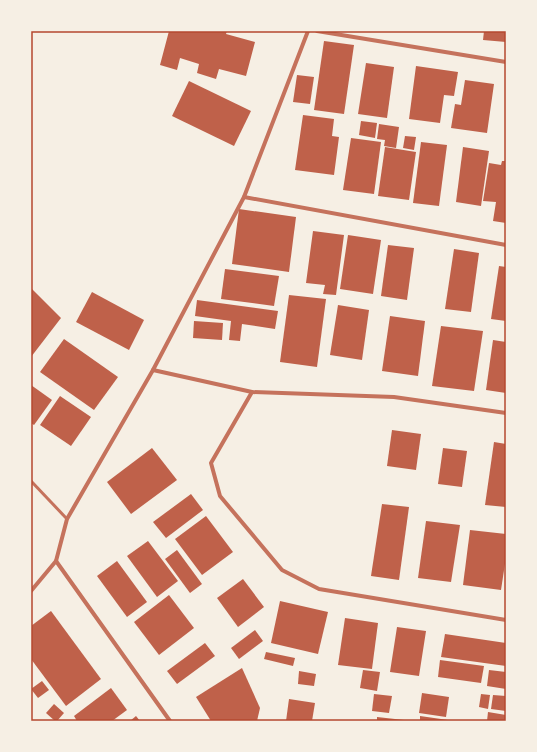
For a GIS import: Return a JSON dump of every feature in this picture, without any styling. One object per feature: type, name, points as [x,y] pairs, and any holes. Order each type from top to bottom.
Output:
[{"type":"street","points":[[31,591],[56,561],[67,519],[153,370],[244,197],[308,31]]},
{"type":"street","points":[[316,31],[506,62]]},
{"type":"street","points":[[244,197],[506,245]]},
{"type":"street","points":[[153,370],[252,392],[394,397],[506,413]]},
{"type":"street","points":[[252,392],[211,463],[220,496],[282,570],[319,589],[506,620]]},
{"type":"street","points":[[56,561],[170,721]]},
{"type":"lane","points":[[31,481],[67,519]]},
{"type":"building","points":[[169,31],[227,31],[226,34],[255,42],[246,76],[219,69],[216,79],[197,73],[199,64],[180,58],[177,70],[160,65]]},
{"type":"building","points":[[484,31],[506,31],[506,42],[483,40]]},
{"type":"building","points":[[324,41],[354,45],[344,114],[314,110]]},
{"type":"building","points":[[366,63],[394,67],[387,118],[358,114]]},
{"type":"building","points":[[416,66],[458,72],[454,96],[444,95],[440,123],[409,119]]},
{"type":"building","points":[[297,75],[314,77],[310,104],[293,102]]},
{"type":"building","points":[[465,80],[494,84],[487,133],[451,128],[455,104],[461,105]]},
{"type":"building","points":[[189,81],[251,111],[234,146],[172,116]]},
{"type":"building","points":[[303,115],[334,119],[332,136],[339,137],[334,175],[295,170]]},
{"type":"building","points":[[361,121],[377,123],[375,138],[359,135]]},
{"type":"building","points":[[379,124],[399,127],[396,148],[384,146],[385,140],[377,139]]},
{"type":"building","points":[[405,136],[416,137],[414,150],[403,148]]},
{"type":"building","points":[[351,138],[381,142],[374,194],[343,190]]},
{"type":"building","points":[[421,142],[447,145],[439,206],[413,203]]},
{"type":"building","points":[[385,147],[416,152],[409,200],[378,196]]},
{"type":"building","points":[[463,147],[489,151],[481,206],[456,202]]},
{"type":"building","points":[[502,161],[506,161],[506,223],[493,221],[496,202],[483,201],[489,163],[501,165]]},
{"type":"building","points":[[239,209],[296,217],[289,272],[232,264]]},
{"type":"building","points":[[313,231],[344,235],[336,295],[323,294],[325,285],[306,283]]},
{"type":"building","points":[[348,235],[381,240],[373,294],[340,289]]},
{"type":"building","points":[[388,245],[414,248],[407,300],[381,296]]},
{"type":"building","points":[[454,249],[479,253],[471,312],[445,309]]},
{"type":"building","points":[[499,266],[506,267],[506,321],[491,319]]},
{"type":"building","points":[[225,269],[279,276],[274,306],[221,299]]},
{"type":"building","points":[[31,288],[61,318],[31,357]]},
{"type":"building","points":[[92,292],[144,320],[129,350],[76,322]]},
{"type":"building","points":[[289,295],[326,299],[317,367],[280,362]]},
{"type":"building","points":[[197,300],[278,311],[275,329],[242,324],[240,341],[229,340],[231,321],[195,316]]},
{"type":"building","points":[[338,305],[369,310],[362,360],[330,355]]},
{"type":"building","points":[[390,316],[425,321],[418,376],[382,371]]},
{"type":"building","points":[[194,321],[223,323],[222,340],[193,338]]},
{"type":"building","points":[[441,326],[483,331],[474,391],[432,386]]},
{"type":"building","points":[[64,339],[118,377],[94,410],[40,372]]},
{"type":"building","points":[[493,340],[506,342],[506,393],[486,390]]},
{"type":"building","points":[[31,385],[52,400],[34,425],[31,423]]},
{"type":"building","points":[[60,396],[91,417],[71,446],[40,425]]},
{"type":"building","points":[[392,430],[421,434],[416,470],[387,466]]},
{"type":"building","points":[[494,442],[506,444],[506,507],[485,505]]},
{"type":"building","points":[[152,448],[177,480],[131,514],[107,482]]},
{"type":"building","points":[[443,448],[467,451],[462,487],[438,484]]},
{"type":"building","points":[[191,494],[203,510],[166,538],[153,522]]},
{"type":"building","points":[[382,504],[409,507],[399,580],[371,576]]},
{"type":"building","points":[[206,516],[233,552],[202,575],[175,539]]},
{"type":"building","points":[[426,521],[460,525],[451,582],[418,578]]},
{"type":"building","points":[[470,530],[506,534],[506,557],[501,590],[463,585]]},
{"type":"building","points":[[148,541],[178,581],[157,597],[127,556]]},
{"type":"building","points":[[177,550],[202,584],[190,593],[165,559]]},
{"type":"building","points":[[117,561],[147,602],[127,617],[97,576]]},
{"type":"building","points":[[243,579],[264,607],[238,627],[217,598]]},
{"type":"building","points":[[169,595],[194,628],[159,655],[134,622]]},
{"type":"building","points":[[280,601],[328,612],[318,654],[271,643]]},
{"type":"building","points":[[51,611],[101,679],[66,706],[31,659],[31,626]]},
{"type":"building","points":[[345,618],[378,623],[372,669],[338,665]]},
{"type":"building","points":[[397,627],[426,631],[419,676],[390,672]]},
{"type":"building","points":[[255,630],[263,641],[239,659],[231,648]]},
{"type":"building","points":[[445,634],[506,643],[506,666],[441,657]]},
{"type":"building","points":[[205,643],[215,656],[177,684],[167,671]]},
{"type":"building","points":[[266,652],[295,658],[293,666],[264,659]]},
{"type":"building","points":[[440,660],[484,666],[481,683],[438,677]]},
{"type":"building","points":[[242,668],[260,708],[257,721],[211,721],[196,697]]},
{"type":"building","points":[[363,670],[380,672],[377,691],[360,688]]},
{"type":"building","points":[[489,670],[506,672],[506,689],[487,686]]},
{"type":"building","points":[[299,671],[316,674],[314,686],[298,684]]},
{"type":"building","points":[[42,681],[49,690],[38,698],[31,689]]},
{"type":"building","points":[[111,688],[127,710],[112,721],[77,721],[74,716]]},
{"type":"building","points":[[422,693],[449,697],[446,717],[419,713]]},
{"type":"building","points":[[374,694],[392,696],[389,713],[372,711]]},
{"type":"building","points":[[481,694],[490,695],[488,709],[479,707]]},
{"type":"building","points":[[493,695],[506,696],[506,711],[491,709]]},
{"type":"building","points":[[289,699],[315,703],[312,721],[286,721]]},
{"type":"building","points":[[54,704],[64,713],[57,721],[46,713]]},
{"type":"building","points":[[488,712],[506,715],[505,721],[487,721]]},
{"type":"building","points":[[136,716],[140,721],[130,721]]},
{"type":"building","points":[[420,716],[448,720],[448,721],[420,721]]},
{"type":"building","points":[[377,717],[404,720],[404,721],[377,721]]}]
